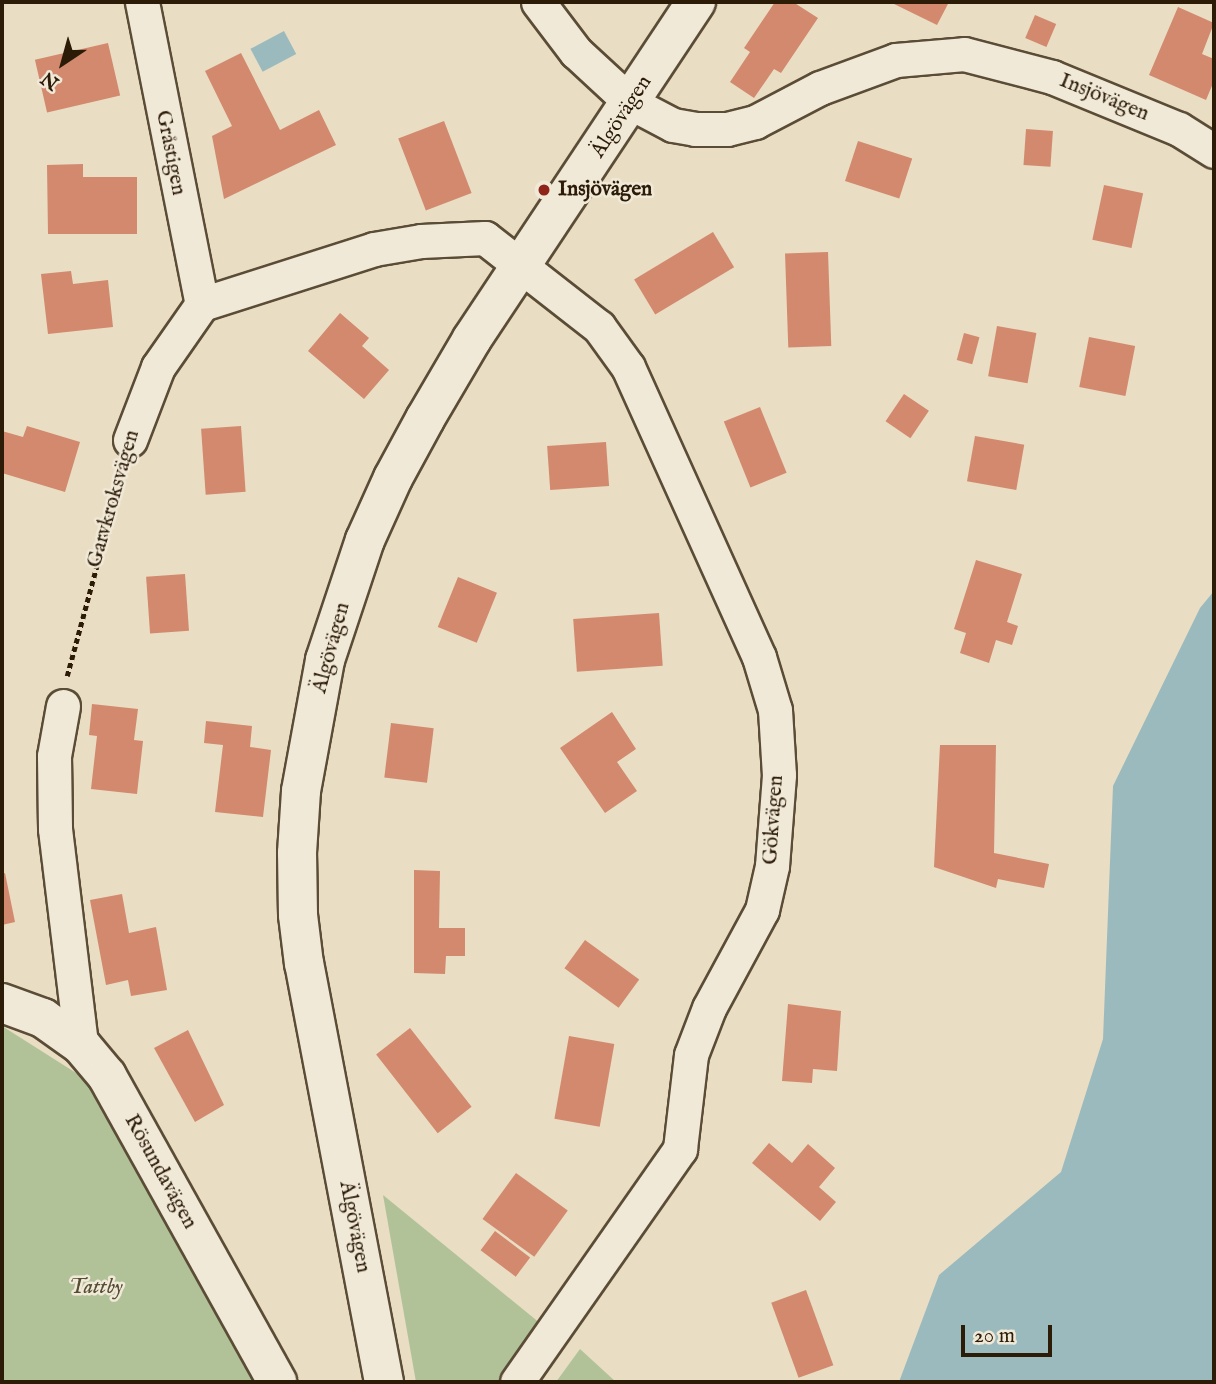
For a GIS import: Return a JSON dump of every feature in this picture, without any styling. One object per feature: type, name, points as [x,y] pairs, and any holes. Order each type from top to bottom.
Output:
[{"type":"street","name":"Gråstigen","points":[[142,2],[202,304]]},
{"type":"street","name":"Insjövägen","points":[[538,2],[576,52],[631,103],[673,125],[695,129],[727,129],[755,122],[820,89],[896,60],[964,54],[1052,77],[1179,129],[1214,151]]},
{"type":"street","name":"Älgövägen","points":[[384,1382],[304,964],[297,853],[301,791],[325,660],[365,540],[393,478],[425,419],[472,340],[696,2]]},
{"type":"street","points":[[202,304],[374,249],[421,242],[485,238],[523,265]]},
{"type":"street","name":"Gökvägen","points":[[517,1382],[680,1149],[691,1055],[709,1008],[762,910],[772,866],[779,775],[775,710],[760,657],[628,367],[599,327],[523,265]]},
{"type":"street","name":"Garvkroksvägen","points":[[130,440],[158,368],[202,304]]},
{"type":"street","points":[[63,706],[54,756],[55,829],[81,1045]]},
{"type":"street","name":"Rösundavägen","points":[[2,1003],[43,1018],[81,1045],[107,1076],[277,1382]]},
{"type":"path","name":"Garvkroksvägen","points":[[63,706],[70,656],[130,440]]},
{"type":"green space","name":"Tattby","points":[[2,1026],[84,1078],[255,1382],[2,1382]]},
{"type":"green space","points":[[383,1195],[541,1324],[501,1382],[416,1382]]},
{"type":"green space","points":[[580,1349],[616,1382],[556,1382]]},
{"type":"water","points":[[284,31],[296,54],[263,72],[250,49]]},
{"type":"water","points":[[1214,591],[1214,1382],[899,1382],[939,1275],[1061,1172],[1103,1039],[1113,786],[1200,608]]},
{"type":"building","points":[[775,2],[793,2],[818,18],[781,73],[774,69],[754,98],[730,82],[750,52],[744,48]]},
{"type":"building","points":[[890,2],[949,2],[937,25]]},
{"type":"building","points":[[1178,7],[1214,23],[1202,54],[1214,59],[1214,81],[1206,100],[1149,75]]},
{"type":"building","points":[[1035,15],[1056,24],[1046,47],[1025,38]]},
{"type":"building","points":[[108,43],[120,96],[47,112],[35,60]]},
{"type":"building","points":[[241,53],[280,130],[319,110],[336,145],[224,199],[212,136],[232,126],[205,71]]},
{"type":"building","points":[[444,121],[472,193],[426,210],[398,139]]},
{"type":"building","points":[[1026,129],[1053,131],[1050,167],[1023,165]]},
{"type":"building","points":[[858,141],[912,159],[899,199],[845,181]]},
{"type":"building","points":[[83,164],[83,177],[137,177],[137,234],[48,234],[47,165]]},
{"type":"building","points":[[1104,185],[1143,193],[1131,248],[1092,240]]},
{"type":"building","points":[[713,232],[734,267],[655,315],[634,279]]},
{"type":"building","points":[[828,252],[831,346],[788,347],[785,254]]},
{"type":"building","points":[[71,271],[73,284],[108,280],[113,327],[48,334],[41,274]]},
{"type":"building","points":[[340,313],[369,338],[362,346],[389,370],[364,399],[308,351]]},
{"type":"building","points":[[997,326],[1036,333],[1028,383],[988,376]]},
{"type":"building","points":[[964,333],[979,337],[972,364],[957,360]]},
{"type":"building","points":[[1089,337],[1135,346],[1125,396],[1079,387]]},
{"type":"building","points":[[904,394],[929,411],[910,438],[886,421]]},
{"type":"building","points":[[760,407],[787,473],[750,487],[724,422]]},
{"type":"building","points":[[27,426],[80,442],[65,492],[2,473],[2,431],[23,437]]},
{"type":"building","points":[[241,426],[246,492],[206,495],[201,429]]},
{"type":"building","points":[[975,436],[1024,445],[1016,490],[967,481]]},
{"type":"building","points":[[606,442],[609,486],[550,490],[547,446]]},
{"type":"building","points":[[976,560],[1022,574],[1007,622],[1018,626],[1012,645],[996,640],[989,663],[960,653],[966,633],[954,629]]},
{"type":"building","points":[[185,574],[189,631],[150,634],[146,577]]},
{"type":"building","points":[[458,577],[497,593],[477,643],[438,627]]},
{"type":"building","points":[[659,613],[663,666],[577,672],[573,619]]},
{"type":"building","points":[[92,704],[138,709],[134,740],[143,741],[137,794],[91,789],[97,736],[89,735]]},
{"type":"building","points":[[612,712],[636,749],[617,762],[637,791],[605,813],[560,748]]},
{"type":"building","points":[[206,721],[252,726],[250,747],[271,750],[263,817],[215,812],[223,745],[204,743]]},
{"type":"building","points":[[391,723],[434,728],[427,783],[384,778]]},
{"type":"building","points":[[940,745],[996,745],[994,853],[1049,864],[1044,888],[998,879],[996,888],[934,867]]},
{"type":"building","points":[[414,870],[440,871],[439,928],[465,928],[465,956],[446,956],[445,974],[414,973]]},
{"type":"building","points":[[5,873],[15,922],[2,925],[2,874]]},
{"type":"building","points":[[122,894],[129,933],[156,927],[167,990],[131,996],[128,980],[106,985],[90,900]]},
{"type":"building","points":[[585,940],[639,979],[619,1008],[564,968]]},
{"type":"building","points":[[788,1004],[841,1011],[837,1071],[813,1069],[812,1083],[782,1081]]},
{"type":"building","points":[[410,1028],[472,1107],[438,1133],[376,1054]]},
{"type":"building","points":[[188,1030],[224,1105],[195,1122],[154,1048]]},
{"type":"building","points":[[569,1036],[614,1044],[600,1127],[554,1119]]},
{"type":"building","points":[[769,1143],[792,1163],[808,1144],[835,1168],[819,1187],[836,1202],[820,1221],[752,1163]]},
{"type":"building","points":[[516,1173],[568,1211],[534,1257],[482,1219]]},
{"type":"building","points":[[495,1231],[530,1257],[516,1277],[481,1250]]},
{"type":"building","points":[[806,1290],[833,1365],[799,1378],[771,1303]]},
{"type":"place","name":"Insjövägen","points":[[544,190]]}]
